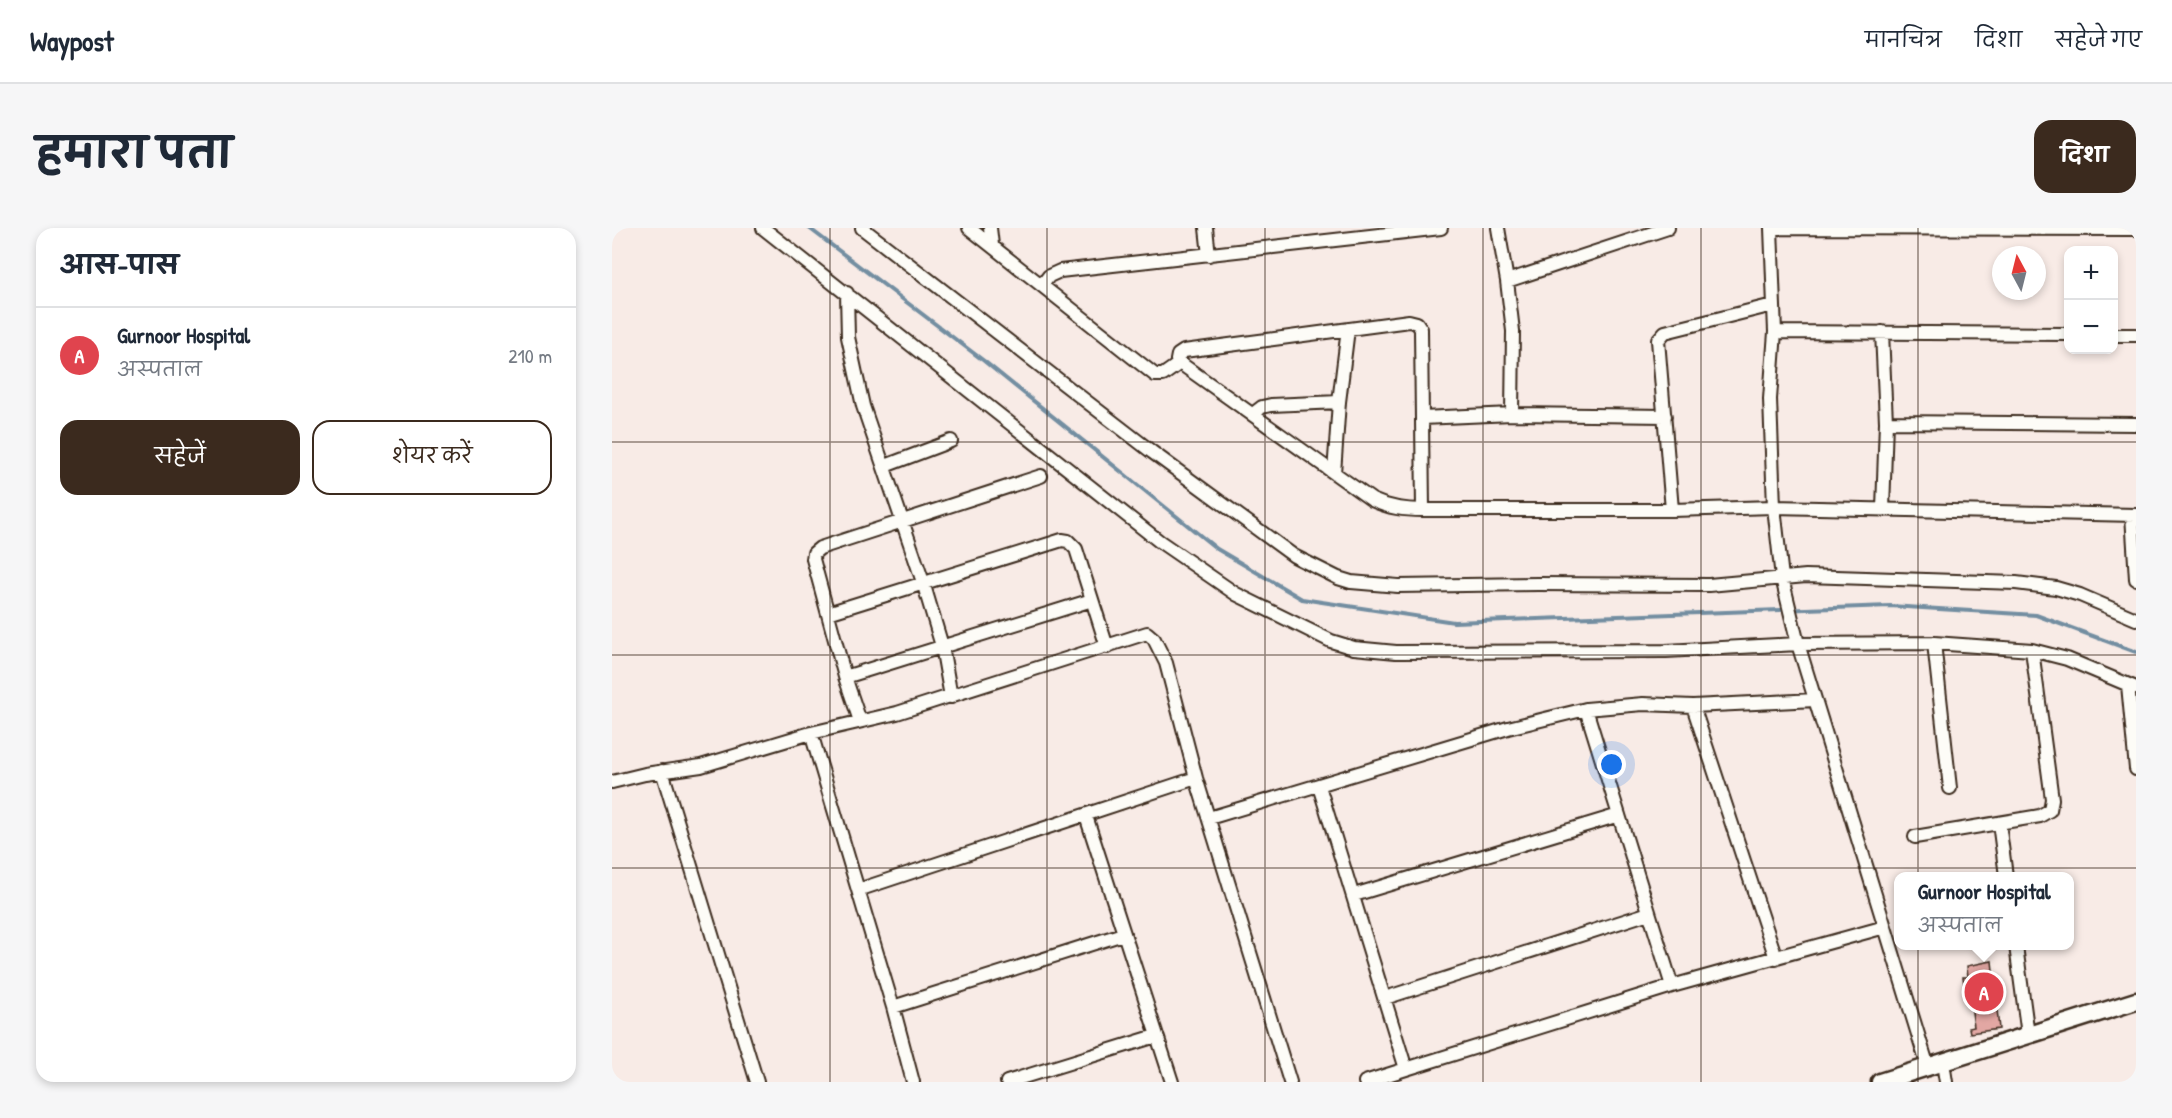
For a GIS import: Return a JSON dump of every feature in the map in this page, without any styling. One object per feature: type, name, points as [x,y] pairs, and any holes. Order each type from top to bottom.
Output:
[{"type":"main road","points":[[1880,1082],[2136,1000]]},
{"type":"street","points":[[763,228],[1159,541],[1236,594],[1330,641],[1354,648],[1396,652],[1666,651],[1797,640],[1934,643],[2032,650],[2067,659],[2132,686],[2136,769]]},
{"type":"street","points":[[862,228],[1152,452],[1294,556],[1351,582],[1398,585],[1709,585],[1846,576],[2016,583],[2056,588],[2136,619]]},
{"type":"street","points":[[969,228],[1158,377],[1180,363]]},
{"type":"street","points":[[990,228],[992,245]]},
{"type":"street","points":[[1206,228],[1209,255]]},
{"type":"street","points":[[1042,285],[1049,276],[1060,271],[1441,228]]},
{"type":"street","points":[[1498,228],[1508,281],[1513,331],[1512,414]]},
{"type":"street","points":[[1508,281],[1668,228]]},
{"type":"street","points":[[1946,1082],[1936,1065],[1885,927],[1797,640],[1783,581],[1774,507],[1770,399],[1775,332],[1771,228],[2136,229]]},
{"type":"street","points":[[847,293],[848,337],[863,406],[923,582],[942,646],[951,697]]},
{"type":"street","points":[[1672,510],[1658,345],[1660,335],[1712,319],[1773,305]]},
{"type":"street","points":[[1423,510],[1420,329],[1417,323],[1409,321],[1184,351],[1179,354],[1177,359],[1180,363],[1372,500],[1389,508],[1423,510],[1672,510],[1774,507],[2134,515],[2136,579]]},
{"type":"street","points":[[1334,473],[1339,402],[1348,329]]},
{"type":"street","points":[[1775,332],[2064,334]]},
{"type":"street","points":[[1882,332],[1886,422],[1883,509]]},
{"type":"street","points":[[2118,334],[2136,335]]},
{"type":"street","points":[[1253,414],[1262,407],[1271,405],[1339,402]]},
{"type":"street","points":[[1422,417],[1512,414],[1665,416]]},
{"type":"street","points":[[1886,422],[2136,423]]},
{"type":"street","points":[[885,466],[951,441]]},
{"type":"street","points":[[860,721],[845,676],[813,559],[814,553],[820,548],[1041,476]]},
{"type":"street","points":[[828,613],[1062,540],[1068,541],[1076,549],[1107,647]]},
{"type":"street","points":[[845,676],[1092,600]]},
{"type":"street","points":[[612,782],[662,771],[701,766],[811,734],[897,713],[1147,633],[1154,639],[1166,663],[1196,778],[1290,1082]]},
{"type":"street","points":[[1934,643],[1950,788]]},
{"type":"street","points":[[1915,837],[2040,816],[2046,814],[2052,806],[2032,650]]},
{"type":"street","points":[[1209,818],[1508,728],[1586,709],[1643,704],[1693,706],[1815,700]]},
{"type":"street","points":[[1693,706],[1776,958]]},
{"type":"street","points":[[1586,709],[1672,986]]},
{"type":"street","points":[[811,734],[893,1007],[913,1082]]},
{"type":"street","points":[[662,771],[757,1082]]},
{"type":"street","points":[[858,890],[1196,778]]},
{"type":"street","points":[[1319,786],[1406,1069]]},
{"type":"street","points":[[1354,895],[1619,815]]},
{"type":"street","points":[[1086,816],[1172,1082]]},
{"type":"street","points":[[1999,823],[2005,872]]},
{"type":"street","points":[[1385,998],[1649,913]]},
{"type":"street","points":[[1365,1082],[1672,986],[1885,927]]},
{"type":"street","points":[[893,1007],[1123,934]]},
{"type":"street","points":[[2017,950],[2028,1035]]},
{"type":"street","points":[[1008,1082],[1156,1036]]},
{"type":"building","points":[[1992,961],[1999,1029],[1970,1033],[1969,1028],[1974,1027],[1971,1005],[1967,1006],[1963,977],[1968,977],[1967,966]]},
{"type":"waterway","points":[[809,228],[984,361],[1217,549],[1302,599],[1454,622],[1890,606],[2036,615],[2136,652]]},
{"type":"place","name":"Gurnoor Hospital","points":[[1984,992]]}]
